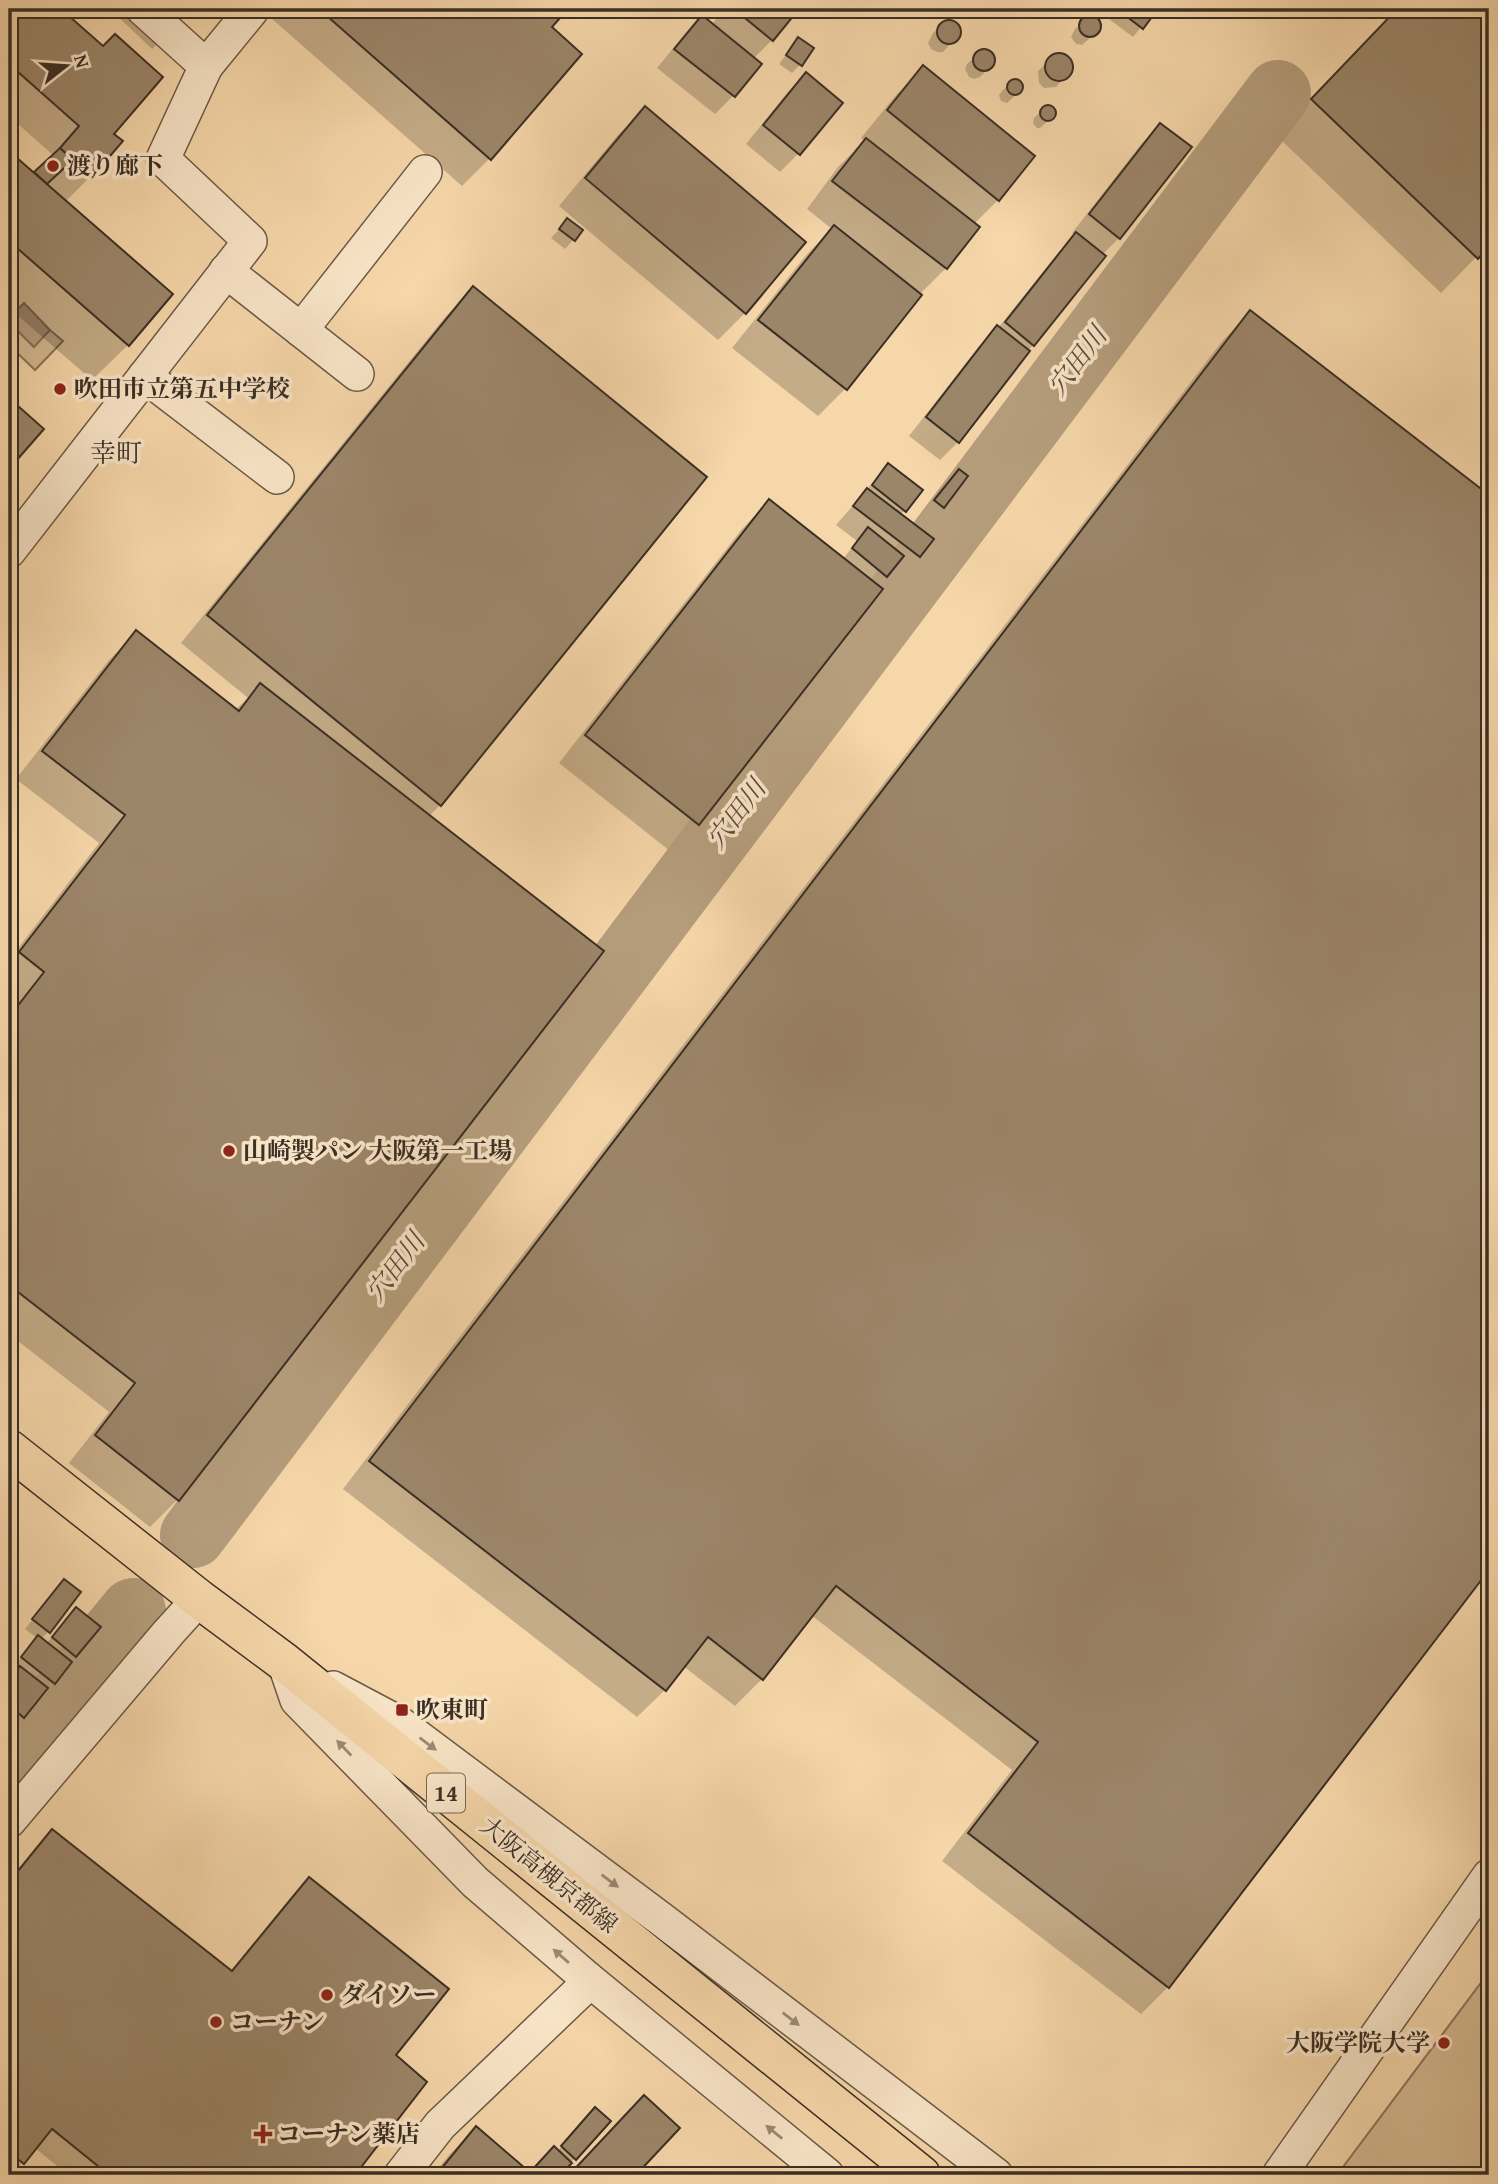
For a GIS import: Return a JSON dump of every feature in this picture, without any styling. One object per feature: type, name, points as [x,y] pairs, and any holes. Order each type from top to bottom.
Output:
[{"type":"main road","name":"大阪高槻京都線","points":[[9,1449],[199,1599],[284,1662],[921,2175]]},
{"type":"street","points":[[143,9],[206,66]]},
{"type":"street","points":[[9,551],[250,241],[163,159],[206,66],[251,11]]},
{"type":"street","points":[[301,330],[425,172]]},
{"type":"street","points":[[226,271],[357,374]]},
{"type":"street","points":[[145,376],[277,477]]},
{"type":"street","points":[[9,1821],[199,1599]]},
{"type":"street","points":[[284,1662],[297,1700],[475,1882],[588,1979],[827,2175]]},
{"type":"street","points":[[284,1662],[399,1723],[996,2175]]},
{"type":"street","points":[[1279,2175],[1489,1876]]},
{"type":"street","points":[[401,2175],[440,2125],[580,1991],[588,1979]]},
{"type":"shaded area","points":[[24,303],[50,330],[34,347],[9,322],[9,318]]},
{"type":"shaded area","points":[[9,322],[33,346],[50,330],[63,341],[35,370],[9,345]]},
{"type":"shaded area","name":"大阪学院大学","points":[[1489,1972],[1489,2175],[1337,2175]]},
{"type":"building","points":[[9,9],[61,9],[103,46],[115,34],[163,77],[114,134],[123,141],[92,177],[60,148],[79,126],[9,64]]},
{"type":"building","points":[[319,9],[568,9],[552,27],[582,54],[491,160]]},
{"type":"building","points":[[734,9],[799,9],[773,41]]},
{"type":"building","points":[[1117,9],[1156,9],[1157,10],[1143,29]]},
{"type":"building","points":[[1397,9],[1489,9],[1489,246],[1478,259],[1311,99]]},
{"type":"building","points":[[702,15],[762,64],[735,97],[674,49]]},
{"type":"building","points":[[1090,15],[1098,18],[1101,26],[1098,34],[1090,37],[1082,34],[1079,26],[1082,18]]},
{"type":"building","points":[[949,20],[958,23],[961,32],[958,41],[949,44],[940,41],[937,32],[940,23]]},
{"type":"building","points":[[798,37],[814,48],[802,66],[786,55]]},
{"type":"building","points":[[984,49],[992,52],[995,60],[992,68],[984,71],[976,68],[973,60],[976,52]]},
{"type":"building","points":[[1059,53],[1069,57],[1073,67],[1069,77],[1059,81],[1049,77],[1045,67],[1049,57]]},
{"type":"building","points":[[923,65],[1035,156],[999,201],[887,110]]},
{"type":"building","points":[[806,72],[843,103],[800,155],[763,125]]},
{"type":"building","points":[[1015,79],[1021,81],[1021,93],[1015,95],[1009,93],[1007,87],[1009,81]]},
{"type":"building","points":[[1048,105],[1054,107],[1054,119],[1048,121],[1042,119],[1040,113],[1042,107]]},
{"type":"building","points":[[645,106],[806,242],[746,314],[585,178]]},
{"type":"building","points":[[1160,123],[1192,147],[1120,239],[1089,214]]},
{"type":"building","points":[[866,138],[980,227],[947,269],[832,181]]},
{"type":"building","name":"渡り廊下","points":[[60,148],[73,160],[47,184],[34,172]]},
{"type":"building","points":[[9,151],[173,294],[129,346],[9,241]]},
{"type":"building","points":[[567,218],[583,230],[575,241],[559,229]]},
{"type":"building","points":[[834,225],[922,295],[847,390],[758,320]]},
{"type":"building","points":[[1076,232],[1106,256],[1034,346],[1005,322]]},
{"type":"building","points":[[473,286],[707,477],[441,806],[207,615]]},
{"type":"building","points":[[1250,310],[1489,495],[1489,1570],[1169,1988],[968,1833],[1038,1742],[836,1586],[763,1680],[708,1637],[666,1691],[369,1461]]},
{"type":"building","points":[[997,325],[1030,351],[959,443],[926,417]]},
{"type":"building","points":[[9,398],[44,429],[9,469]]},
{"type":"building","points":[[888,463],[923,490],[906,512],[872,485]]},
{"type":"building","points":[[959,469],[968,476],[944,508],[934,500]]},
{"type":"building","points":[[867,488],[934,539],[920,557],[853,506]]},
{"type":"building","points":[[769,499],[883,589],[699,825],[585,735]]},
{"type":"building","points":[[868,527],[904,556],[887,577],[852,548]]},
{"type":"building","name":"山崎製パン 大阪第一工場","points":[[136,630],[239,711],[260,683],[604,951],[179,1501],[95,1435],[135,1383],[9,1285],[9,1017],[44,972],[19,952],[125,815],[42,751]]},
{"type":"building","points":[[64,1579],[81,1592],[50,1633],[32,1619]]},
{"type":"building","points":[[76,1607],[101,1627],[76,1657],[52,1637]]},
{"type":"building","points":[[38,1635],[72,1662],[55,1684],[21,1657]]},
{"type":"building","points":[[20,1666],[48,1688],[24,1718],[9,1705],[9,1691],[16,1682],[11,1677]]},
{"type":"building","name":"コーナン","points":[[52,1829],[232,1971],[309,1877],[449,1989],[396,2055],[427,2082],[355,2175],[109,2175],[52,2129],[24,2164],[9,2152],[9,1882]]},
{"type":"building","points":[[644,2095],[680,2128],[636,2175],[569,2175]]},
{"type":"building","points":[[595,2107],[611,2121],[576,2160],[561,2146]]},
{"type":"building","points":[[476,2126],[533,2175],[436,2175]]},
{"type":"building","points":[[554,2146],[572,2163],[560,2175],[540,2175],[533,2169]]},
{"type":"waterway","name":"穴田川","points":[[193,1535],[1278,93]]},
{"type":"waterway","name":"穴田川","points":[[9,1762],[133,1611]]},
{"type":"place","name":"渡り廊下","points":[[53,166]]},
{"type":"place","name":"吹田市立第五中学校","points":[[60,389]]},
{"type":"place","name":"山崎製パン 大阪第一工場","points":[[229,1151]]},
{"type":"place","name":"吹東町","points":[[402,1710]]},
{"type":"place","name":"ダイソー","points":[[327,1995]]},
{"type":"place","name":"コーナン","points":[[216,2022]]},
{"type":"place","name":"大阪学院大学","points":[[1444,2043]]},
{"type":"place","name":"コーナン薬店","points":[[263,2134]]},
{"type":"district","name":"幸町","points":[[116,453]]}]
